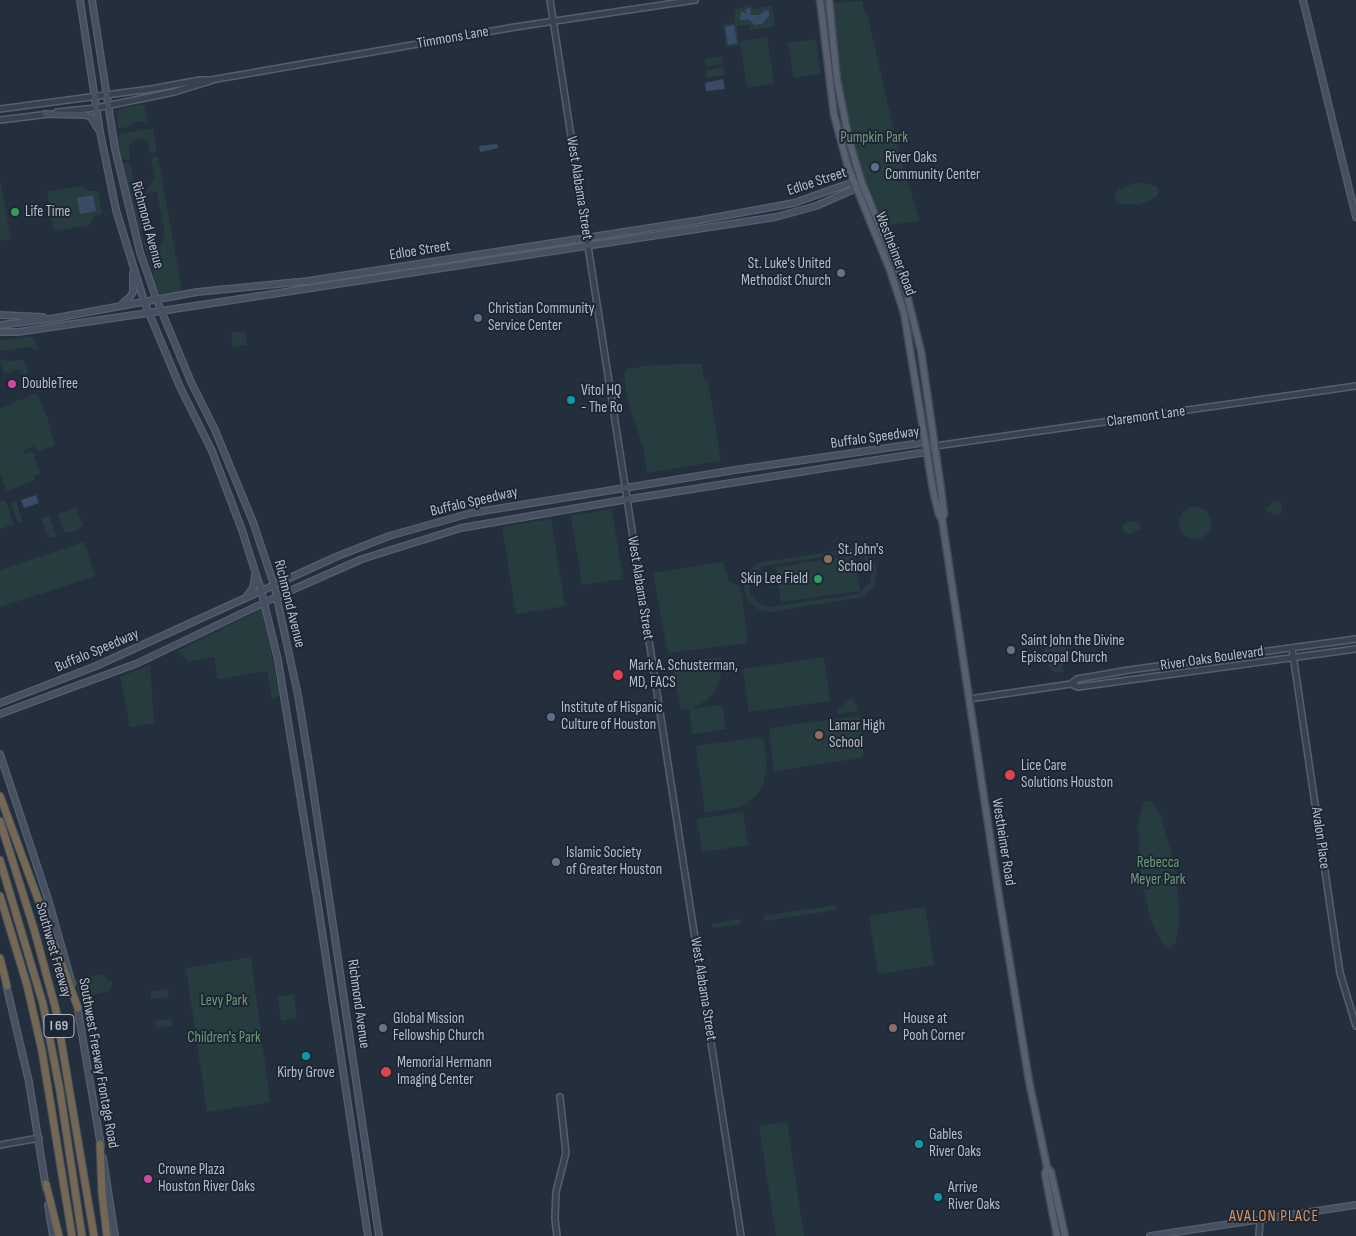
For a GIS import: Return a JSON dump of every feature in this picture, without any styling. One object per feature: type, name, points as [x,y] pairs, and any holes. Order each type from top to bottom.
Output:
[{"type":"highway","points":[[0,796],[78,1008]]},
{"type":"highway","name":"Southwest Freeway","points":[[0,821],[34,929],[56,1010],[94,1236]]},
{"type":"highway","points":[[0,860],[43,1004],[60,1091],[82,1236]]},
{"type":"highway","name":"I 69","points":[[0,896],[27,985],[42,1050],[72,1236]]},
{"type":"highway","points":[[0,958],[7,986]]},
{"type":"highway","points":[[100,1144],[102,1193],[107,1236]]},
{"type":"highway","points":[[46,1184],[59,1236]]},
{"type":"main road","name":"Richmond Avenue","points":[[80,0],[100,132],[116,210],[133,267],[144,301],[180,387],[212,451],[242,530],[265,603],[278,660],[292,746],[368,1236]]},
{"type":"main road","name":"Richmond Avenue","points":[[92,0],[106,96],[127,206],[161,311],[253,522],[274,585],[290,656],[305,743],[379,1236]]},
{"type":"main road","name":"Westheimer Road","points":[[820,0],[834,115],[853,182],[890,270],[904,314],[938,515],[942,519]]},
{"type":"main road","name":"Westheimer Road","points":[[829,0],[842,114],[862,183],[898,267],[912,312],[921,351],[941,489],[944,514],[942,519],[969,699],[1029,1081],[1047,1167],[1045,1174],[1057,1236]]},
{"type":"main road","points":[[1303,0],[1356,216]]},
{"type":"main road","points":[[823,28],[831,27]]},
{"type":"main road","points":[[45,114],[85,115],[91,117],[100,132]]},
{"type":"main road","name":"Edloe Street","points":[[0,332],[18,332],[253,297],[372,272],[757,210],[811,198],[853,182],[862,183]]},
{"type":"main road","name":"Edloe Street","points":[[0,325],[56,318],[156,298],[251,285],[308,285],[373,279],[656,236],[759,219],[816,206],[856,190],[862,183]]},
{"type":"main road","points":[[116,210],[127,206]]},
{"type":"main road","points":[[757,210],[759,219]]},
{"type":"main road","points":[[655,227],[656,236]]},
{"type":"main road","points":[[512,250],[513,257]]},
{"type":"main road","points":[[120,304],[130,298],[133,292],[133,267]]},
{"type":"main road","points":[[372,272],[373,279]]},
{"type":"main road","points":[[251,285],[253,297]]},
{"type":"main road","points":[[904,314],[912,312]]},
{"type":"main road","points":[[83,313],[85,321]]},
{"type":"main road","points":[[0,315],[56,318]]},
{"type":"main road","points":[[0,336],[18,332]]},
{"type":"main road","name":"Buffalo Speedway","points":[[0,714],[138,663],[276,596],[348,565],[426,538],[491,522],[553,511],[927,452],[935,446],[926,442],[489,508],[389,536],[346,552],[96,666],[1,702]]},
{"type":"main road","points":[[212,451],[222,448]]},
{"type":"main road","points":[[846,454],[849,465]]},
{"type":"main road","points":[[775,464],[777,476]]},
{"type":"main road","points":[[700,475],[702,488]]},
{"type":"main road","points":[[551,499],[553,511]]},
{"type":"main road","points":[[489,508],[491,522]]},
{"type":"main road","points":[[346,552],[348,565]]},
{"type":"main road","points":[[338,556],[342,568]]},
{"type":"main road","points":[[244,598],[253,588],[256,572]]},
{"type":"main road","points":[[0,720],[7,712]]},
{"type":"main road","points":[[292,746],[305,743]]},
{"type":"main road","name":"Southwest Freeway Frontage Road","points":[[0,754],[57,926],[78,1008],[115,1236]]},
{"type":"main road","points":[[0,965],[7,986],[40,1138],[52,1236]]},
{"type":"main road","points":[[335,1017],[347,1015]]},
{"type":"main road","name":"Westheimer Road","points":[[1047,1167],[1052,1172],[1065,1236]]},
{"type":"main road","points":[[360,1180],[371,1179]]},
{"type":"main road","points":[[1150,1236],[1356,1205]]},
{"type":"street","name":"West Alabama Street","points":[[550,0],[741,1236]]},
{"type":"street","name":"Timmons Lane","points":[[0,120],[96,108],[174,92],[211,80],[553,20],[695,0]]},
{"type":"street","name":"Timmons Lane","points":[[0,109],[106,96],[200,80],[211,80]]},
{"type":"street","points":[[172,85],[174,92]]},
{"type":"street","name":"Claremont Lane","points":[[935,446],[1356,386]]},
{"type":"street","name":"River Oaks Boulevard","points":[[969,699],[1071,684],[1077,679],[1120,672],[1356,640]]},
{"type":"street","name":"Avalon Place","points":[[1292,648],[1340,973],[1356,1026]]},
{"type":"street","name":"River Oaks Boulevard","points":[[1071,684],[1078,687],[1356,649]]},
{"type":"street","points":[[557,1236],[555,1219],[556,1192],[566,1153],[560,1097]]},
{"type":"street","points":[[0,1145],[40,1138]]},
{"type":"street","points":[[1259,1236],[1260,1220]]},
{"type":"green space","name":"Pumpkin Park","points":[[862,1],[863,10],[867,13],[900,157],[920,221],[887,225],[883,220],[866,180],[853,140],[843,95],[833,3]]},
{"type":"green space","points":[[751,4],[752,9],[772,6],[775,26],[750,30],[749,25],[737,25],[739,45],[726,47],[723,24],[735,23],[734,10]]},
{"type":"green space","points":[[767,37],[774,83],[747,88],[740,41]]},
{"type":"green space","points":[[816,39],[821,74],[794,78],[788,43]]},
{"type":"green space","points":[[722,56],[723,64],[706,66],[705,59]]},
{"type":"green space","points":[[723,67],[725,75],[707,78],[706,70]]},
{"type":"green space","points":[[141,104],[144,106],[148,122],[145,125],[143,121],[129,124],[129,127],[118,128],[117,110]]},
{"type":"green space","points":[[153,128],[157,151],[150,153],[147,142],[138,138],[129,145],[130,160],[121,159],[117,135]]},
{"type":"green space","points":[[158,157],[182,291],[160,294],[141,235],[143,231],[138,230],[122,163],[130,163],[136,194],[145,192],[155,178],[151,158]],"holes":[[[157,192],[165,235],[161,245],[156,247],[150,246],[144,239],[139,207],[148,193]]]},
{"type":"green space","points":[[0,180],[11,239],[0,241]]},
{"type":"green space","points":[[1139,182],[1156,186],[1159,190],[1157,196],[1140,205],[1117,202],[1114,195],[1119,189]]},
{"type":"green space","points":[[83,186],[88,191],[98,191],[102,214],[93,217],[90,225],[54,231],[47,192]]},
{"type":"green space","points":[[245,331],[247,345],[233,347],[231,333]]},
{"type":"green space","points":[[33,336],[39,351],[30,347],[0,351],[0,341]]},
{"type":"green space","points":[[6,359],[7,361],[24,360],[28,373],[22,375],[19,369],[4,374],[0,361]]},
{"type":"green space","points":[[702,364],[704,381],[708,380],[721,461],[647,473],[643,447],[627,398],[624,374],[628,369],[650,365]]},
{"type":"green space","points":[[37,393],[47,417],[55,446],[37,451],[35,446],[24,450],[25,454],[33,452],[40,474],[34,476],[35,480],[6,491],[0,472],[0,408]]},
{"type":"green space","points":[[5,500],[14,524],[0,529],[0,502]]},
{"type":"green space","points":[[16,501],[22,521],[18,523],[11,503]]},
{"type":"green space","points":[[1274,501],[1279,502],[1282,506],[1281,512],[1275,515],[1264,510]]},
{"type":"green space","points":[[1195,507],[1206,512],[1211,523],[1206,534],[1195,539],[1184,534],[1179,523],[1184,512]]},
{"type":"green space","points":[[76,508],[83,525],[75,531],[64,532],[58,514]]},
{"type":"green space","points":[[612,509],[623,579],[582,585],[571,516]]},
{"type":"green space","points":[[49,516],[56,535],[52,538],[48,537],[41,519]]},
{"type":"green space","points":[[551,519],[565,606],[516,614],[502,527]]},
{"type":"green space","points":[[1132,521],[1140,524],[1141,528],[1131,534],[1127,534],[1123,530],[1122,525]]},
{"type":"green space","points":[[84,542],[95,576],[0,607],[0,570]]},
{"type":"green space","points":[[848,549],[860,550],[867,553],[876,566],[877,574],[874,586],[863,597],[769,612],[757,609],[746,597],[745,578],[748,571],[758,563]],"holes":[[[852,553],[864,557],[872,571],[870,583],[858,594],[769,607],[757,603],[749,592],[751,576],[763,566]]]},
{"type":"green space","name":"Skip Lee Field","points":[[855,555],[860,591],[781,602],[776,567]]},
{"type":"green space","points":[[723,562],[729,581],[740,586],[748,638],[745,643],[668,653],[653,573]]},
{"type":"green space","points":[[262,609],[280,696],[272,699],[267,671],[218,679],[214,657],[188,661],[178,651]]},
{"type":"green space","points":[[1064,636],[1066,649],[1062,672],[1056,673],[1043,662],[1043,652],[1053,638]]},
{"type":"green space","points":[[1356,642],[1356,647],[1302,655],[1302,650]]},
{"type":"green space","points":[[1282,653],[1282,657],[1222,665],[1221,661]]},
{"type":"green space","points":[[721,657],[721,674],[715,692],[707,700],[691,709],[722,705],[726,729],[692,734],[689,709],[681,710],[673,667],[677,662]]},
{"type":"green space","points":[[824,657],[830,701],[749,712],[743,669]]},
{"type":"green space","points":[[1201,664],[1201,668],[1141,677],[1140,672]]},
{"type":"green space","points":[[150,665],[154,723],[130,727],[120,677]]},
{"type":"green space","points":[[1119,675],[1120,680],[1083,685],[1082,680]]},
{"type":"green space","points":[[852,697],[858,711],[838,714],[837,711]]},
{"type":"green space","points":[[859,716],[864,754],[861,758],[774,771],[769,728]]},
{"type":"green space","points":[[763,737],[767,764],[764,782],[757,795],[741,807],[705,813],[696,746]]},
{"type":"green space","name":"Rebecca Meyer Park","points":[[1151,800],[1161,816],[1175,867],[1179,925],[1176,942],[1170,948],[1162,943],[1151,921],[1141,876],[1138,822],[1144,802]]},
{"type":"green space","points":[[743,812],[748,845],[702,852],[697,819]]},
{"type":"green space","points":[[836,905],[837,910],[765,921],[764,916]]},
{"type":"green space","points":[[925,907],[934,965],[878,974],[869,916]]},
{"type":"green space","points":[[740,919],[741,924],[713,928],[712,924]]},
{"type":"green space","name":"Levy Park","points":[[251,957],[270,1102],[207,1112],[186,968]]},
{"type":"green space","points":[[104,974],[107,981],[112,981],[110,991],[90,996],[96,1035],[95,1043],[92,1044],[75,979]]},
{"type":"green space","points":[[168,989],[169,997],[151,999],[150,992]]},
{"type":"green space","points":[[294,994],[297,1018],[281,1021],[278,997]]},
{"type":"green space","points":[[171,1019],[172,1026],[156,1028],[155,1021]]},
{"type":"green space","points":[[787,1122],[804,1236],[776,1236],[759,1126]]},
{"type":"water","points":[[750,7],[751,15],[759,15],[766,10],[769,11],[769,16],[762,24],[755,25],[748,19],[740,20],[741,11],[747,14],[745,10]]},
{"type":"water","points":[[734,25],[737,43],[728,45],[725,27]]},
{"type":"water","points":[[723,79],[725,89],[706,91],[705,83]]},
{"type":"water","points":[[497,144],[498,148],[480,152],[479,146]]},
{"type":"water","points":[[93,195],[96,211],[80,214],[77,198]]},
{"type":"water","points":[[36,495],[39,503],[24,508],[21,500]]},
{"type":"place","name":"River Oaks Community Center","points":[[875,167]]},
{"type":"place","name":"Life Time","points":[[15,212]]},
{"type":"place","name":"St. Luke's United Methodist Church","points":[[841,273]]},
{"type":"place","name":"Christian Community Service Center","points":[[478,318]]},
{"type":"place","name":"DoubleTree","points":[[12,384]]},
{"type":"place","name":"Vitol HQ - The Ro","points":[[571,400]]},
{"type":"place","name":"St. John's School","points":[[828,559]]},
{"type":"place","name":"Skip Lee Field","points":[[818,579]]},
{"type":"place","name":"Saint John the Divine Episcopal Church","points":[[1011,650]]},
{"type":"place","name":"Mark A. Schusterman, MD, FACS","points":[[618,675]]},
{"type":"place","name":"Institute of Hispanic Culture of Houston","points":[[551,717]]},
{"type":"place","name":"Lamar High School","points":[[819,735]]},
{"type":"place","name":"Lice Care Solutions Houston","points":[[1010,775]]},
{"type":"place","name":"Islamic Society of Greater Houston","points":[[556,862]]},
{"type":"place","name":"Global Mission Fellowship Church","points":[[383,1028]]},
{"type":"place","name":"House at Pooh Corner","points":[[893,1028]]},
{"type":"place","name":"Kirby Grove","points":[[306,1056]]},
{"type":"place","name":"Memorial Hermann Imaging Center","points":[[386,1072]]},
{"type":"place","name":"Gables River Oaks","points":[[919,1144]]},
{"type":"place","name":"Crowne Plaza Houston River Oaks","points":[[148,1179]]},
{"type":"place","name":"Arrive River Oaks","points":[[938,1197]]},
{"type":"district","name":"AVALON PLACE","points":[[1274,1217]]},
{"type":"park label","name":"Children's Park","points":[[224,1038]]}]
